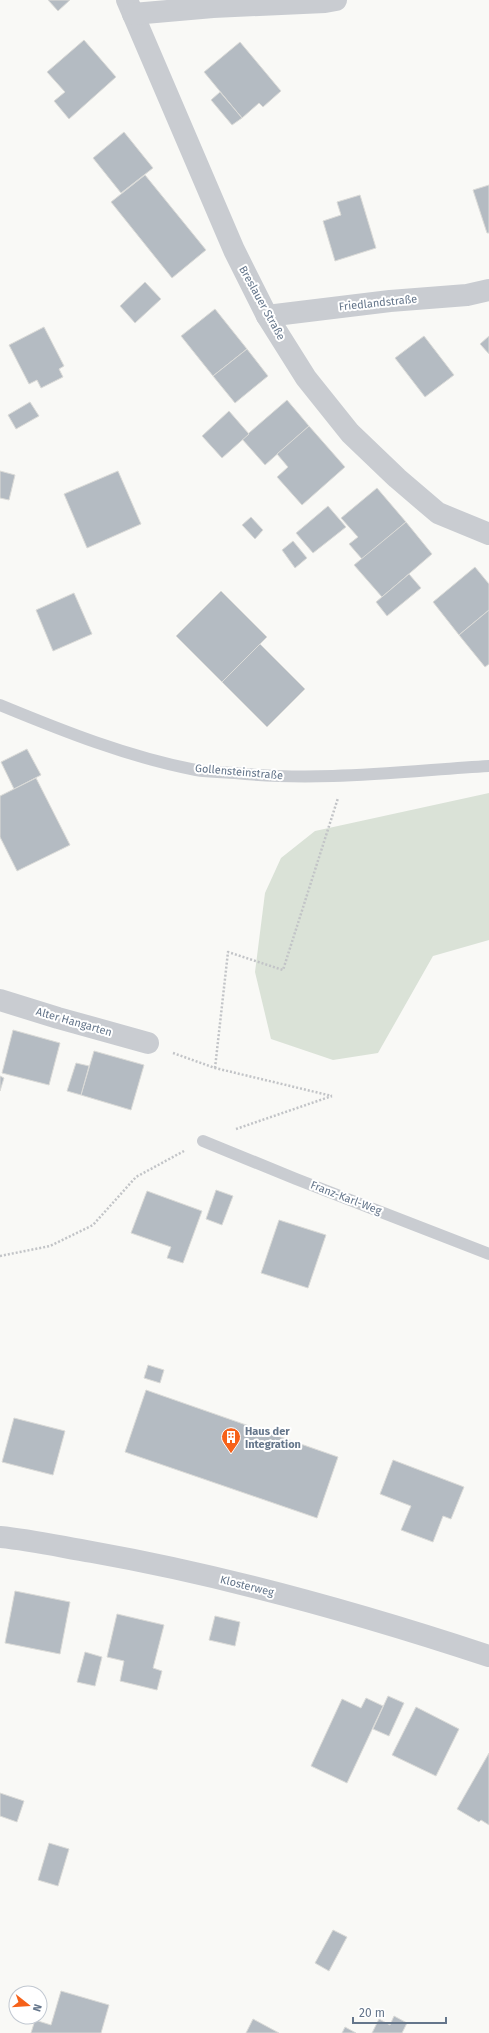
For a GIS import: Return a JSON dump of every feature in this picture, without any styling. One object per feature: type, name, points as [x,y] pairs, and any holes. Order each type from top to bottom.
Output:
[{"type":"street","points":[[130,7],[166,10],[325,2],[336,0]]},
{"type":"street","name":"Breslauer Straße","points":[[130,7],[234,250],[267,316],[306,378],[350,433],[397,478],[438,513],[489,534]]},
{"type":"street","name":"Friedlandstraße","points":[[267,316],[305,310],[467,295],[489,290]]},
{"type":"street","name":"Alter Hangarten","points":[[0,1000],[148,1043]]},
{"type":"street","name":"Klosterweg","points":[[0,1537],[155,1564],[262,1589],[420,1634],[489,1656]]},
{"type":"lane","name":"Gollensteinstraße","points":[[0,705],[48,725],[144,758],[197,770],[266,776],[345,776],[489,766]]},
{"type":"lane","name":"Franz-Karl-Weg","points":[[203,1141],[489,1254]]},
{"type":"path","points":[[215,1068],[228,952],[284,970],[345,776]]},
{"type":"path","points":[[0,1256],[50,1246],[93,1225],[136,1177],[203,1141],[332,1096],[215,1068],[191,1061],[148,1043]]},
{"type":"shaded area","points":[[489,793],[489,940],[433,956],[378,1053],[333,1060],[271,1039],[255,972],[265,893],[281,858],[315,831]]},
{"type":"building","points":[[48,0],[70,0],[58,11]]},
{"type":"building","points":[[84,40],[116,77],[69,119],[54,101],[65,92],[47,72]]},
{"type":"building","points":[[240,42],[281,91],[263,107],[259,103],[242,118],[204,72]]},
{"type":"building","points":[[220,92],[242,118],[232,125],[211,100]]},
{"type":"building","points":[[124,132],[153,168],[121,193],[93,158]]},
{"type":"building","points":[[145,175],[206,250],[172,278],[111,202]]},
{"type":"building","points":[[489,185],[489,233],[487,233],[473,190]]},
{"type":"building","points":[[360,195],[376,248],[335,261],[323,221],[341,215],[337,202]]},
{"type":"building","points":[[145,282],[161,299],[135,323],[120,306]]},
{"type":"building","points":[[215,309],[247,349],[213,376],[181,336]]},
{"type":"building","points":[[44,327],[64,366],[59,369],[63,377],[41,388],[37,380],[29,384],[9,345]]},
{"type":"building","points":[[424,336],[454,375],[425,397],[395,358]]},
{"type":"building","points":[[489,336],[489,354],[480,344]]},
{"type":"building","points":[[247,349],[268,376],[235,403],[213,376]]},
{"type":"building","points":[[287,400],[309,426],[265,465],[242,439]]},
{"type":"building","points":[[30,402],[39,416],[16,429],[8,415]]},
{"type":"building","points":[[229,411],[249,434],[222,458],[202,436]]},
{"type":"building","points":[[309,426],[345,467],[302,505],[277,477],[288,467],[277,454]]},
{"type":"building","points":[[0,471],[15,475],[9,500],[0,498]]},
{"type":"building","points":[[118,471],[141,524],[87,548],[64,494]]},
{"type":"building","points":[[377,488],[406,522],[362,559],[349,544],[358,537],[341,518]]},
{"type":"building","points":[[328,506],[346,527],[313,553],[296,533]]},
{"type":"building","points":[[251,517],[263,530],[255,539],[242,525]]},
{"type":"building","points":[[406,522],[432,554],[382,597],[354,565]]},
{"type":"building","points":[[293,541],[307,558],[295,568],[282,550]]},
{"type":"building","points":[[475,567],[489,584],[489,610],[459,635],[433,602]]},
{"type":"building","points":[[409,574],[421,588],[387,616],[376,602]]},
{"type":"building","points":[[221,591],[267,637],[222,682],[176,636]]},
{"type":"building","points":[[74,593],[92,634],[53,651],[36,610]]},
{"type":"building","points":[[489,610],[489,664],[485,667],[459,635]]},
{"type":"building","points":[[260,644],[305,689],[267,727],[222,682]]},
{"type":"building","points":[[27,749],[41,775],[14,789],[1,762]]},
{"type":"building","points":[[36,778],[70,845],[17,871],[0,837],[0,796]]},
{"type":"building","points":[[13,1030],[60,1043],[49,1085],[2,1073]]},
{"type":"building","points":[[94,1051],[144,1065],[131,1110],[81,1095]]},
{"type":"building","points":[[76,1063],[89,1066],[81,1095],[67,1091]]},
{"type":"building","points":[[0,1076],[4,1078],[0,1091]]},
{"type":"building","points":[[216,1190],[233,1196],[222,1225],[206,1219]]},
{"type":"building","points":[[147,1191],[202,1211],[183,1263],[167,1258],[171,1247],[131,1233]]},
{"type":"building","points":[[279,1220],[326,1235],[308,1288],[261,1273]]},
{"type":"building","points":[[148,1365],[164,1370],[160,1383],[144,1378]]},
{"type":"building","name":"Haus der Integration","points":[[146,1390],[338,1457],[317,1518],[125,1452]]},
{"type":"building","points":[[14,1418],[65,1431],[53,1475],[2,1462]]},
{"type":"building","points":[[393,1460],[464,1487],[451,1519],[443,1516],[433,1542],[401,1530],[411,1506],[380,1494]]},
{"type":"building","points":[[15,1591],[70,1602],[60,1654],[5,1643]]},
{"type":"building","points":[[117,1614],[164,1625],[153,1668],[162,1671],[157,1690],[120,1681],[124,1661],[107,1657]]},
{"type":"building","points":[[215,1616],[240,1622],[235,1646],[209,1640]]},
{"type":"building","points":[[85,1652],[102,1657],[95,1686],[77,1682]]},
{"type":"building","points":[[388,1696],[404,1703],[389,1736],[373,1729]]},
{"type":"building","points":[[366,1698],[383,1706],[347,1783],[311,1766],[342,1699],[361,1708]]},
{"type":"building","points":[[416,1707],[459,1729],[436,1776],[392,1755]]},
{"type":"building","points":[[489,1753],[489,1825],[481,1820],[479,1822],[457,1809]]},
{"type":"building","points":[[0,1793],[24,1801],[17,1822],[0,1816]]},
{"type":"building","points":[[49,1843],[69,1849],[58,1886],[38,1880]]},
{"type":"building","points":[[333,1930],[347,1937],[329,1971],[315,1963]]},
{"type":"building","points":[[61,1991],[109,2005],[101,2033],[31,2033],[33,2025],[51,2025]]},
{"type":"building","points":[[394,2016],[407,2023],[402,2033],[372,2033],[379,2019],[390,2025]]},
{"type":"building","points":[[253,2019],[279,2033],[246,2033]]},
{"type":"building","points":[[345,2027],[356,2033],[342,2033]]},
{"type":"place","name":"Haus der Integration","points":[[231,1454]]}]
